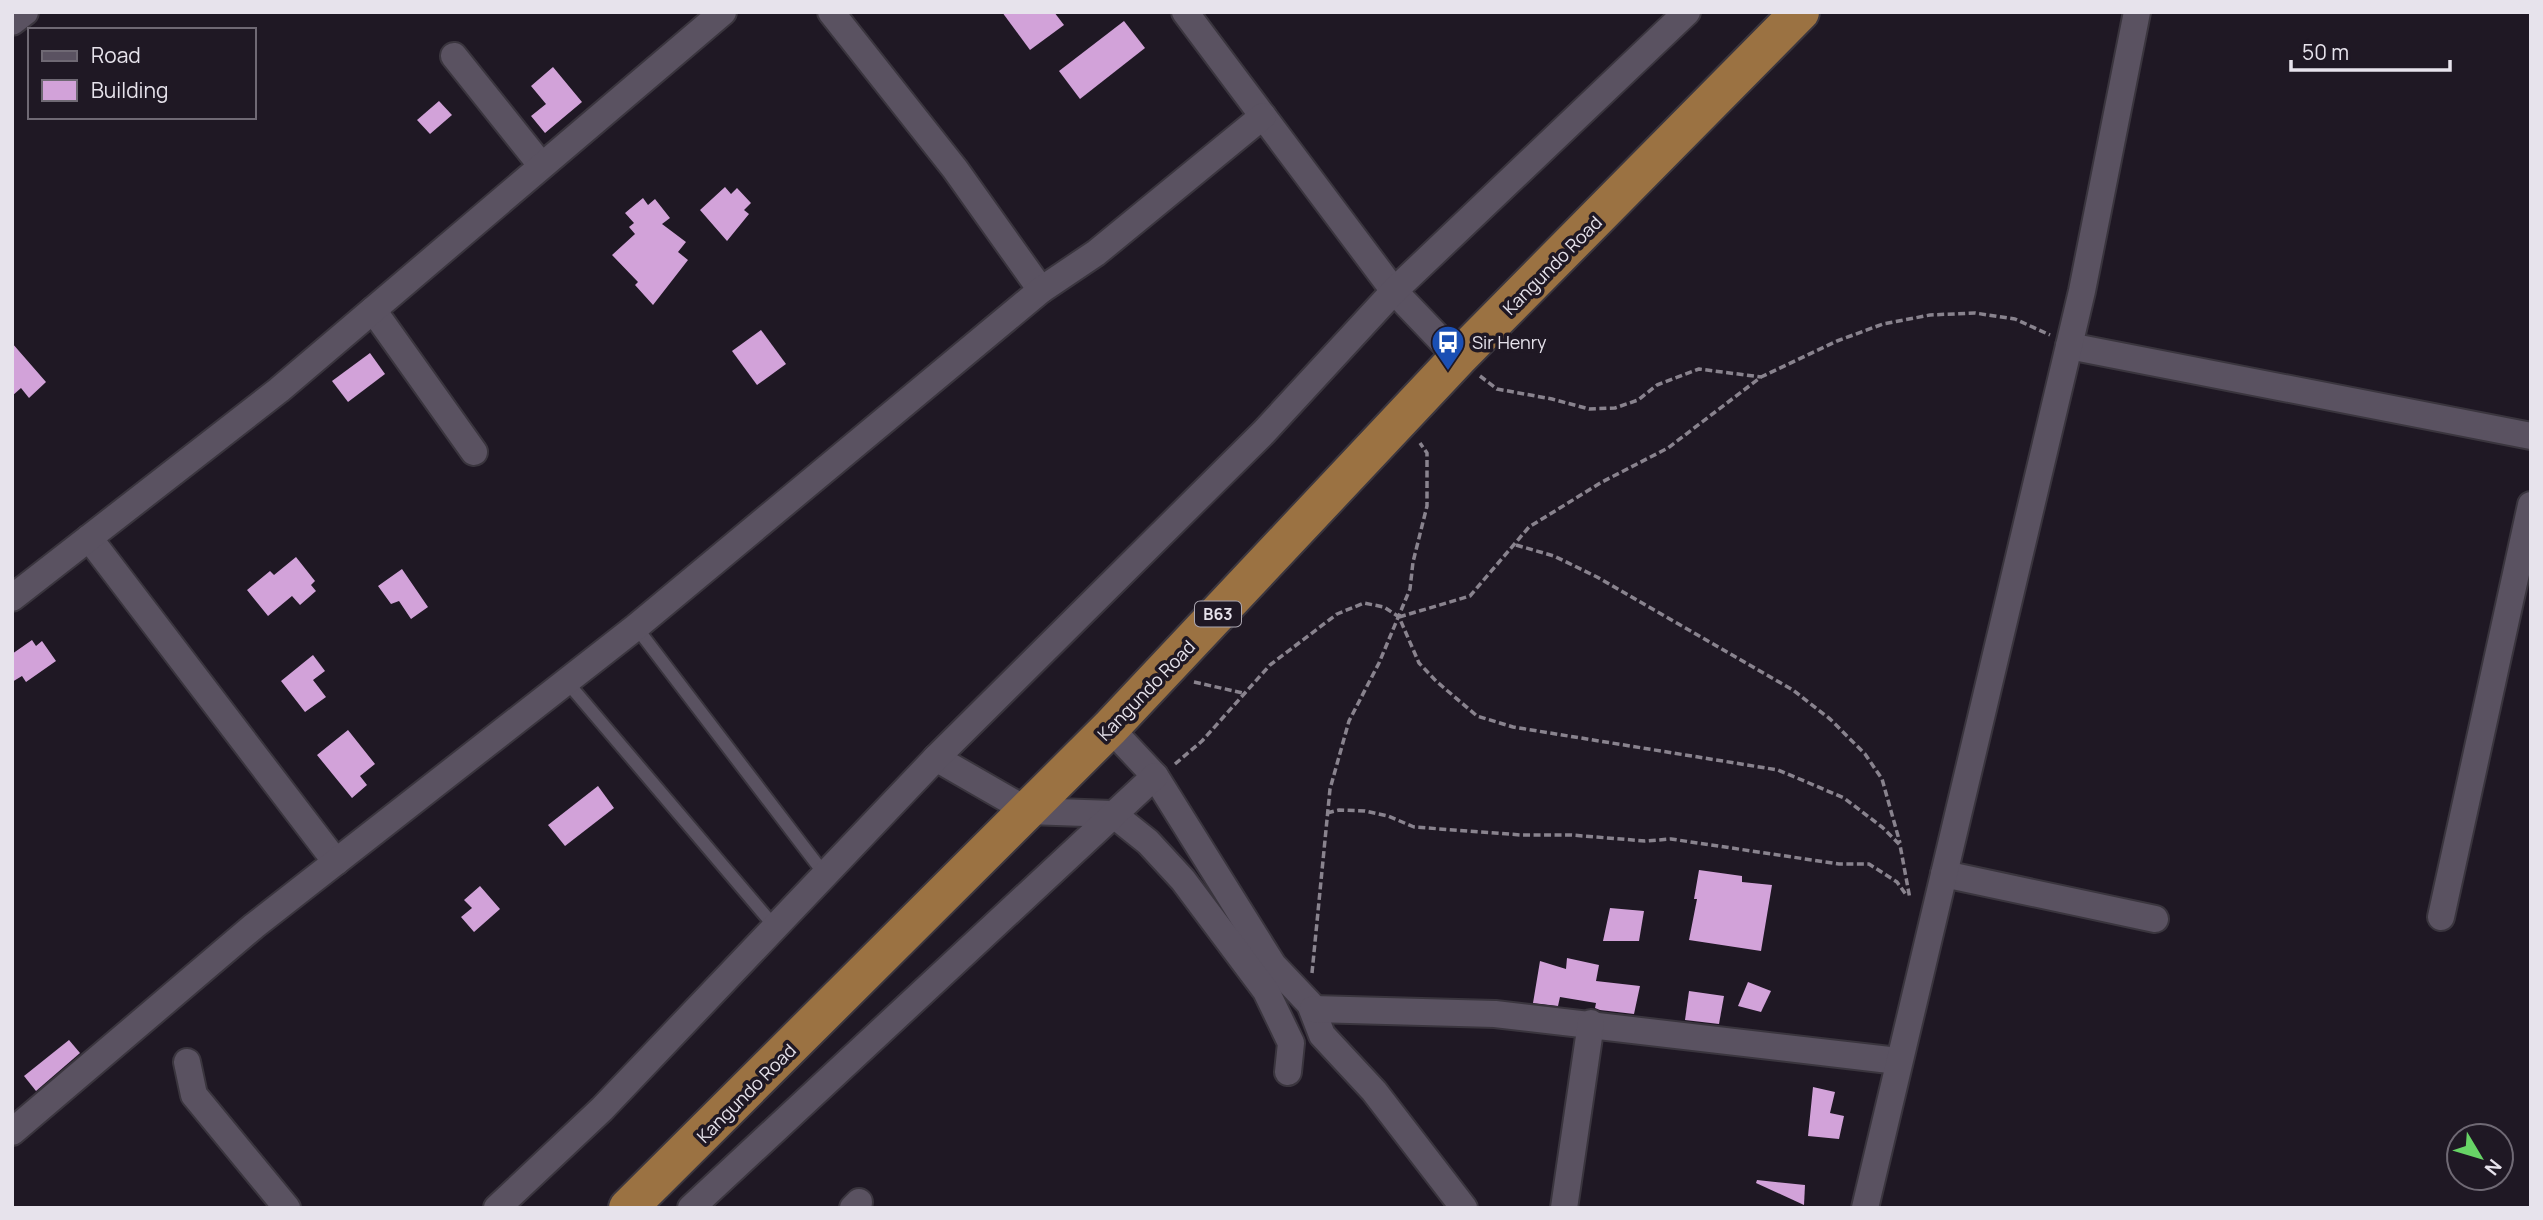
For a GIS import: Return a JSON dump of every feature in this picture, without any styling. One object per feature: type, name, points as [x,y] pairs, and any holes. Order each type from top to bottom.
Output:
[{"type":"highway","name":"Kangundo Road","points":[[628,1208],[1110,728],[1458,358],[1800,12]]},
{"type":"street","points":[[12,22],[25,12]]},
{"type":"street","points":[[12,598],[279,390],[723,12]]},
{"type":"street","points":[[1185,12],[1394,291],[1458,358]]},
{"type":"street","points":[[497,1208],[602,1109],[936,758],[1264,432],[1394,291],[1687,12]]},
{"type":"street","points":[[1865,1208],[2069,346],[2137,12]]},
{"type":"street","points":[[840,15],[1041,290]]},
{"type":"street","points":[[454,56],[541,165]]},
{"type":"street","points":[[12,1132],[254,926],[636,627],[1041,290],[1096,253],[1263,116]]},
{"type":"street","points":[[373,310],[474,452]]},
{"type":"street","points":[[2069,346],[2531,436]]},
{"type":"street","points":[[2441,917],[2531,505]]},
{"type":"street","points":[[89,538],[336,862]]},
{"type":"street","points":[[1110,728],[1155,776],[1273,965],[1312,1007],[1322,1035],[1374,1091],[1464,1208]]},
{"type":"street","points":[[936,758],[1028,811],[1113,814],[1148,842],[1183,880],[1266,991],[1291,1043],[1288,1072]]},
{"type":"street","points":[[691,1208],[1155,776]]},
{"type":"street","points":[[1944,874],[2155,919]]},
{"type":"street","points":[[1312,1007],[1495,1014],[1898,1061]]},
{"type":"street","points":[[1564,1208],[1591,1024]]},
{"type":"street","points":[[187,1062],[194,1095],[287,1208]]},
{"type":"lane","points":[[636,627],[826,876]]},
{"type":"lane","points":[[566,682],[775,927]]},
{"type":"path","points":[[1399,617],[1470,596],[1529,527],[1602,482],[1668,448],[1761,377],[1883,324],[1930,315],[1975,313],[2015,319],[2040,330]]},
{"type":"path","points":[[1458,358],[1497,390],[1552,399],[1588,409],[1615,408],[1637,400],[1657,385],[1699,369],[1761,377]]},
{"type":"path","points":[[1312,1007],[1327,813],[1344,734],[1410,589],[1412,562],[1427,506],[1427,453],[1404,417]]},
{"type":"path","points":[[1327,813],[1365,811],[1388,816],[1415,827],[1646,841],[1671,839],[1839,864],[1869,863],[1896,882],[1910,899],[1900,845],[1882,779],[1865,754],[1830,719],[1793,690],[1597,577],[1538,549],[1515,546]]},
{"type":"path","points":[[1155,776],[1185,759],[1270,665],[1337,614],[1364,603],[1384,607],[1399,617],[1419,663],[1478,716],[1513,727],[1778,770],[1844,798],[1882,827],[1900,845]]},
{"type":"path","points":[[1161,675],[1243,693]]},
{"type":"building","points":[[1002,12],[1054,12],[1064,25],[1030,50]]},
{"type":"building","points":[[1124,21],[1145,48],[1080,99],[1059,71]]},
{"type":"building","points":[[553,67],[582,102],[545,133],[531,116],[546,104],[531,86]]},
{"type":"building","points":[[439,101],[452,115],[430,134],[417,120]]},
{"type":"building","points":[[725,187],[731,194],[737,188],[751,203],[744,210],[749,214],[727,241],[700,210]]},
{"type":"building","points":[[643,198],[648,205],[655,199],[670,218],[662,224],[686,242],[678,252],[688,260],[653,305],[635,285],[638,282],[612,255],[635,234],[629,227],[634,223],[625,213]]},
{"type":"building","points":[[761,330],[786,364],[757,385],[732,351]]},
{"type":"building","points":[[12,343],[46,382],[29,398],[21,388],[12,396]]},
{"type":"building","points":[[370,353],[385,374],[348,402],[332,381]]},
{"type":"building","points":[[296,557],[315,581],[311,585],[316,591],[300,605],[292,596],[268,616],[247,590],[270,571],[274,575]]},
{"type":"building","points":[[402,569],[428,607],[411,619],[399,601],[391,604],[378,586]]},
{"type":"building","points":[[32,640],[36,646],[42,641],[56,661],[26,682],[22,676],[12,682],[12,654]]},
{"type":"building","points":[[313,655],[325,671],[313,680],[326,697],[305,712],[281,681]]},
{"type":"building","points":[[348,730],[375,764],[360,776],[367,785],[352,798],[317,755]]},
{"type":"building","points":[[598,786],[614,808],[565,846],[548,825]]},
{"type":"building","points":[[1699,870],[1742,876],[1742,882],[1772,885],[1761,951],[1689,940],[1697,899],[1694,899]]},
{"type":"building","points":[[480,886],[500,909],[474,932],[461,917],[472,908],[464,900]]},
{"type":"building","points":[[1610,908],[1644,911],[1639,941],[1603,941]]},
{"type":"building","points":[[1567,958],[1599,965],[1596,981],[1640,986],[1634,1014],[1600,1010],[1595,1008],[1596,1003],[1560,997],[1558,1006],[1533,1003],[1540,961],[1566,969]]},
{"type":"building","points":[[1748,982],[1771,991],[1761,1012],[1738,1006]]},
{"type":"building","points":[[1689,991],[1724,996],[1719,1024],[1685,1020]]},
{"type":"building","points":[[69,1040],[80,1053],[36,1091],[24,1076]]},
{"type":"building","points":[[1813,1087],[1835,1092],[1830,1113],[1844,1116],[1839,1139],[1808,1136]]},
{"type":"building","points":[[1757,1180],[1805,1185],[1804,1205],[1756,1183]]},
{"type":"place","name":"Sir Henry","points":[[1448,372]]}]
